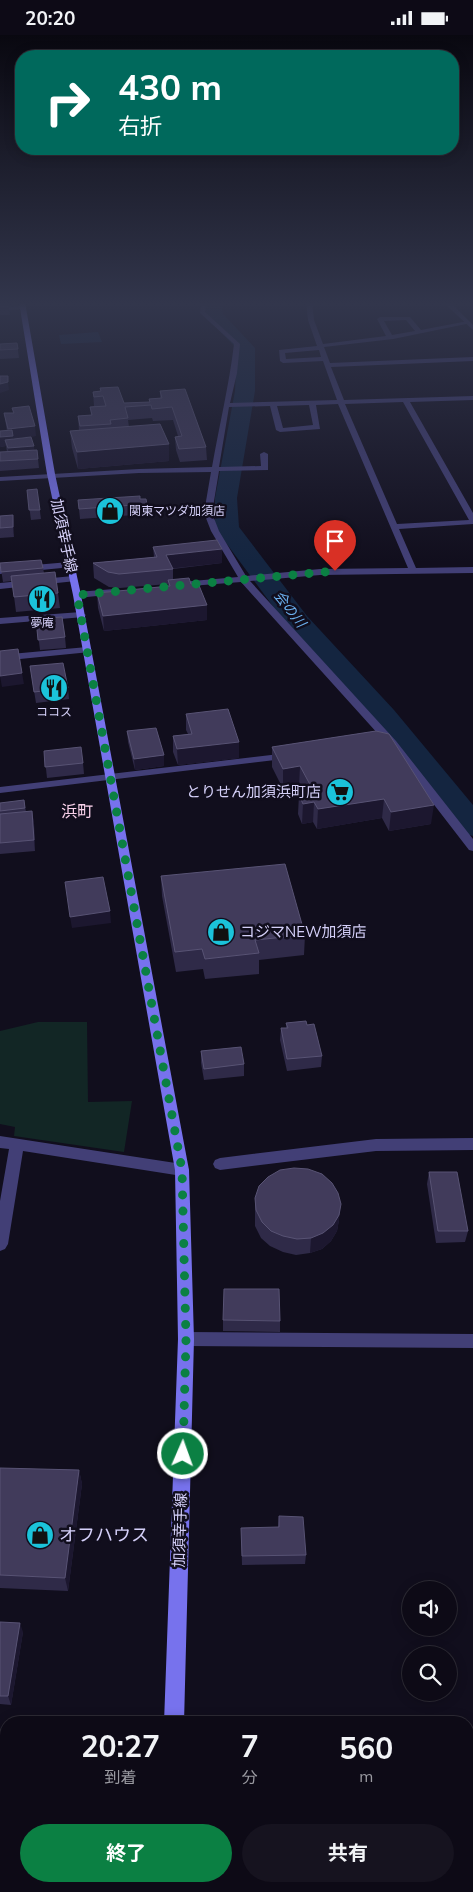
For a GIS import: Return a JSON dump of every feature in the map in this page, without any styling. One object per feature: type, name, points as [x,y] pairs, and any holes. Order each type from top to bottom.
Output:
[{"type":"main road","name":"加須幸手線","points":[[37,389],[51,474],[88,650],[182,1170],[186,1339],[174,1716]]},
{"type":"street","points":[[230,389],[208,513],[215,531],[247,579],[473,847]]},
{"type":"street","points":[[336,389],[413,571]]},
{"type":"street","points":[[226,405],[473,398]]},
{"type":"street","points":[[394,527],[473,521],[405,399]]},
{"type":"street","points":[[273,404],[280,430],[317,427],[312,403]]},
{"type":"street","points":[[0,479],[51,474],[265,468],[264,454]]},
{"type":"street","points":[[0,571],[69,565]]},
{"type":"street","points":[[175,586],[280,575],[351,571],[473,570]]},
{"type":"street","points":[[0,586],[73,579]]},
{"type":"street","points":[[77,595],[126,591]]},
{"type":"street","points":[[0,621],[81,615]]},
{"type":"street","points":[[0,658],[88,650]]},
{"type":"street","points":[[0,790],[111,779],[295,755]]},
{"type":"street","points":[[0,1142],[182,1170]]},
{"type":"street","points":[[220,1164],[376,1145],[473,1144]]},
{"type":"street","points":[[0,1243],[4,1197],[16,1145]]},
{"type":"street","points":[[186,1339],[473,1341]]},
{"type":"green space","points":[[38,1022],[87,1022],[88,1102],[132,1101],[124,1152],[14,1136],[15,1127],[0,1124],[0,1031]]},
{"type":"building","points":[[100,389],[119,389],[124,403],[150,402],[149,399],[162,398],[160,391],[185,389],[206,447],[179,449],[175,437],[182,436],[172,407],[152,409],[151,405],[125,407],[128,418],[110,420],[111,424],[80,426],[78,416],[92,415],[90,407],[106,406],[103,396],[94,397],[93,392],[101,391]]},
{"type":"building","points":[[29,406],[35,426],[8,429],[4,413],[14,413],[12,408]]},
{"type":"building","points":[[160,424],[169,444],[77,452],[70,431]]},
{"type":"building","points":[[12,430],[13,436],[0,437],[0,431]]},
{"type":"building","points":[[31,437],[34,446],[8,448],[5,440]]},
{"type":"building","points":[[37,450],[38,459],[0,461],[0,452]]},
{"type":"building","points":[[37,489],[40,510],[29,510],[27,490]]},
{"type":"building","points":[[140,496],[140,499],[146,499],[147,504],[79,509],[78,500]]},
{"type":"building","points":[[13,515],[13,527],[0,528],[0,516]]},
{"type":"building","points":[[217,540],[222,549],[166,555],[173,569],[119,574],[108,572],[93,563],[157,557],[153,547]]},
{"type":"building","points":[[41,560],[43,568],[1,572],[0,563]]},
{"type":"building","points":[[55,572],[58,593],[14,597],[11,576]]},
{"type":"building","points":[[189,578],[191,584],[198,583],[207,605],[103,616],[97,593],[170,586],[168,580]]},
{"type":"building","points":[[62,617],[65,637],[38,640],[36,619]]},
{"type":"building","points":[[18,649],[22,673],[0,676],[0,651]]},
{"type":"building","points":[[63,663],[68,688],[34,692],[30,666]]},
{"type":"building","points":[[228,709],[239,742],[177,749],[173,736],[192,734],[186,714]]},
{"type":"building","points":[[156,728],[164,755],[134,759],[127,731]]},
{"type":"building","points":[[376,731],[389,734],[434,805],[391,812],[384,799],[318,809],[314,802],[303,804],[299,795],[314,792],[300,766],[283,769],[272,747]]},
{"type":"building","points":[[81,747],[83,763],[45,767],[44,751]]},
{"type":"building","points":[[24,800],[25,808],[0,811],[0,803]]},
{"type":"building","points":[[32,811],[34,840],[0,843],[0,814]]},
{"type":"building","points":[[285,864],[305,935],[255,940],[259,953],[205,959],[202,949],[175,952],[161,876]]},
{"type":"building","points":[[103,877],[110,911],[70,917],[65,882]]},
{"type":"building","points":[[306,1021],[307,1025],[314,1024],[322,1056],[287,1059],[281,1028],[288,1028],[286,1023]]},
{"type":"building","points":[[241,1047],[244,1064],[204,1069],[201,1051]]},
{"type":"building","points":[[308,1169],[322,1174],[332,1183],[338,1193],[341,1204],[339,1215],[333,1225],[323,1233],[311,1238],[297,1239],[271,1231],[262,1222],[256,1210],[255,1198],[259,1186],[268,1177],[280,1170]]},
{"type":"building","points":[[429,1172],[457,1172],[468,1231],[438,1231]]},
{"type":"building","points":[[224,1289],[279,1289],[280,1321],[223,1320]]},
{"type":"building","points":[[0,1468],[79,1470],[65,1578],[0,1575]]},
{"type":"building","points":[[279,1516],[303,1517],[306,1555],[242,1556],[241,1528],[279,1527]]},
{"type":"building","points":[[0,1622],[20,1623],[8,1696],[0,1696]]},
{"type":"waterway","name":"会の川","points":[[245,389],[226,498],[227,528],[298,622],[384,716],[473,826]]},
{"type":"place","name":"関東マツダ加須店","points":[[110,511]]},
{"type":"place","name":"夢庵","points":[[42,599]]},
{"type":"place","name":"ココス","points":[[54,688]]},
{"type":"place","name":"とりせん加須浜町店","points":[[340,792]]},
{"type":"place","name":"コジマNEW加須店","points":[[221,932]]},
{"type":"place","name":"オフハウス","points":[[40,1535]]},
{"type":"district","name":"浜町","points":[[77,811]]},
{"type":"route","points":[[183,1454],[186,1339],[182,1170],[77,595],[335,571]]}]
